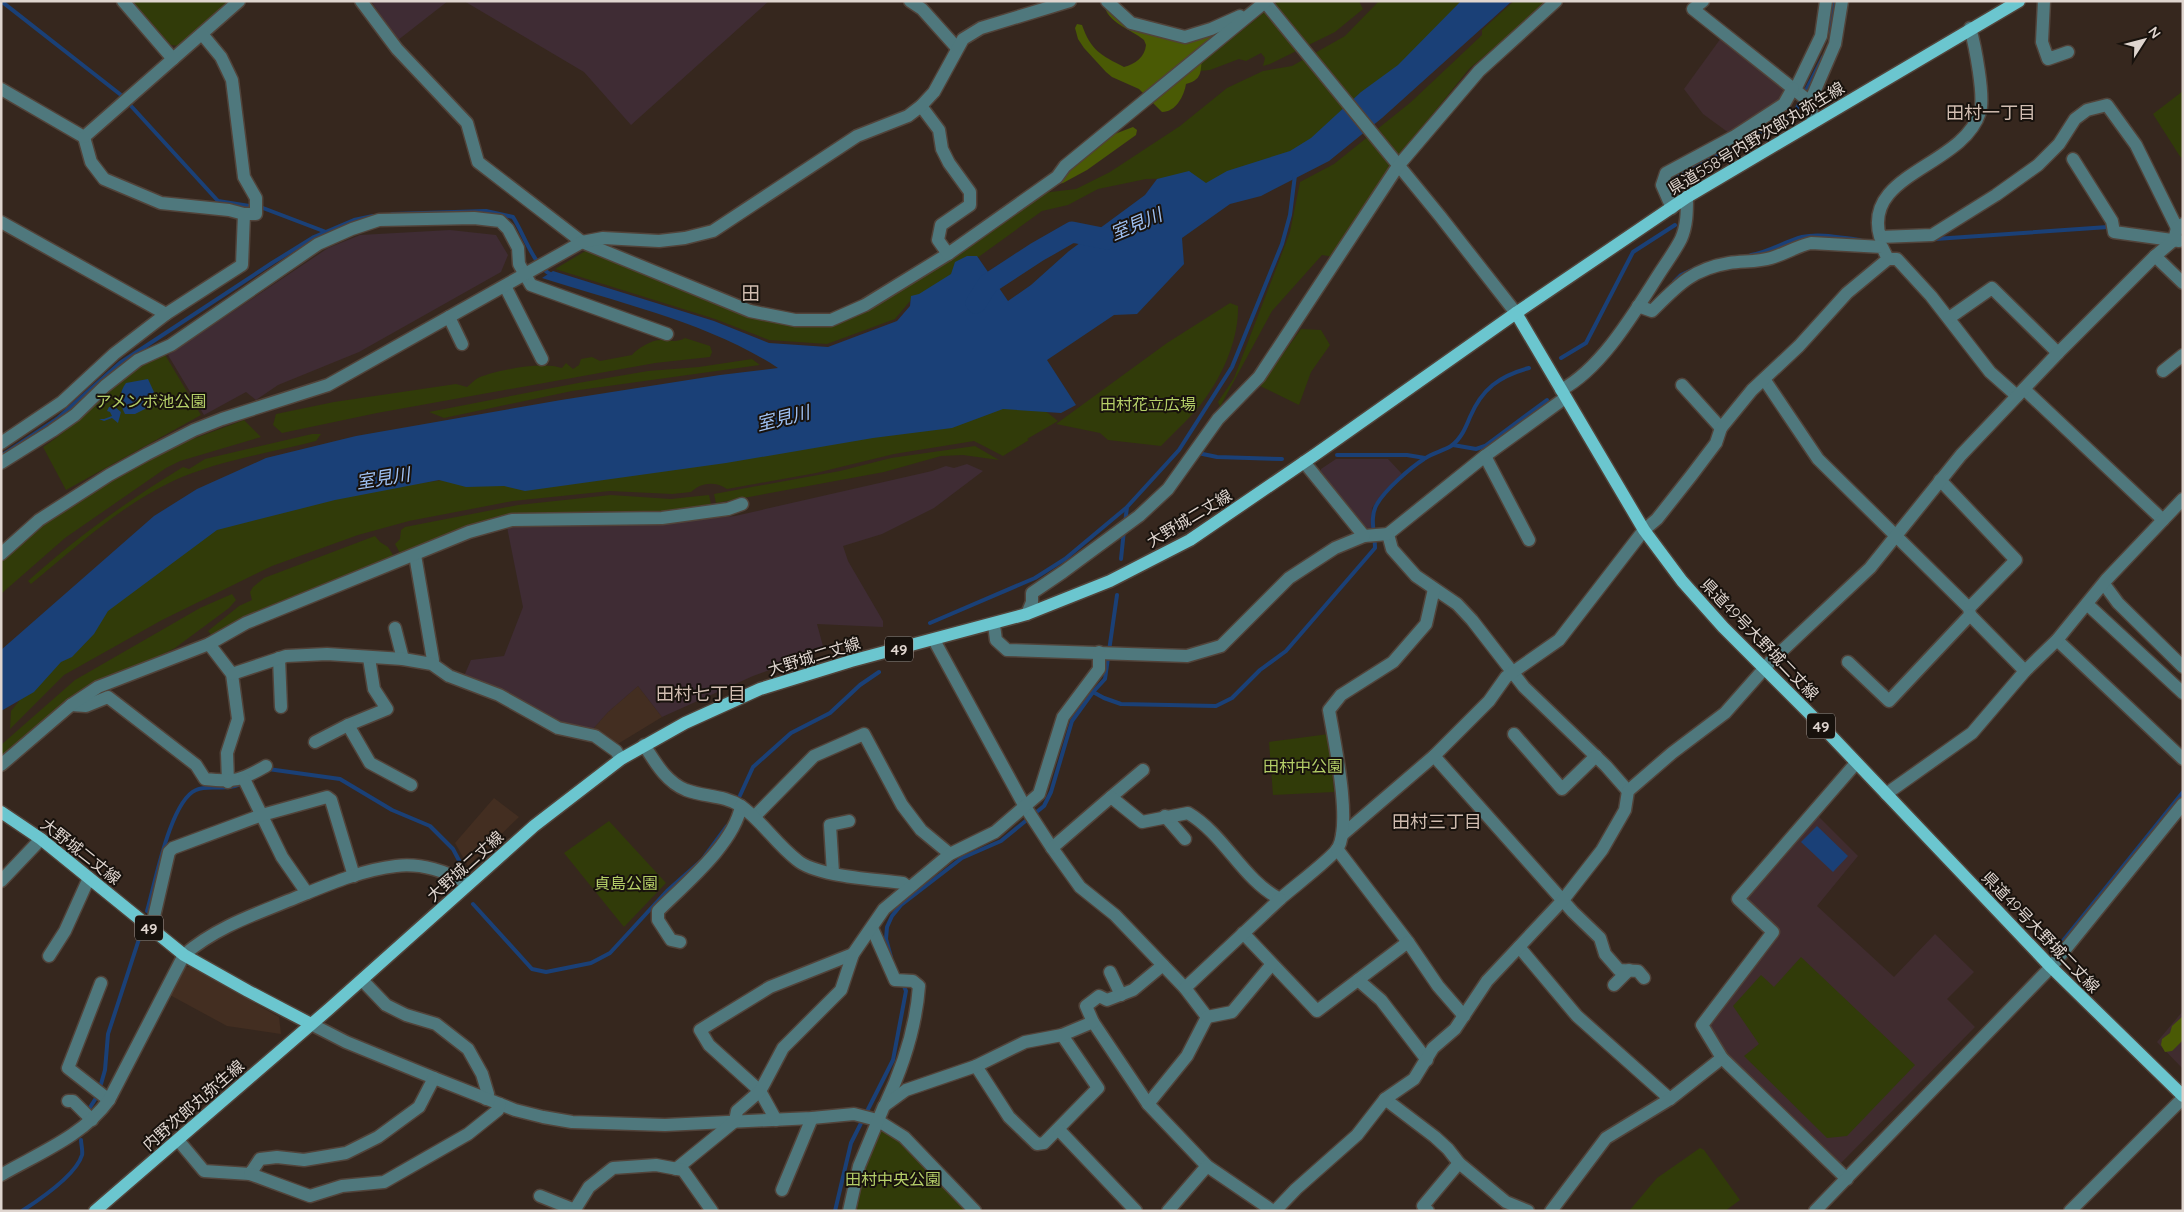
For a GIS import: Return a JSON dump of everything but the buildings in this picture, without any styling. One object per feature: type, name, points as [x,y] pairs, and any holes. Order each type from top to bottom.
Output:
[{"type":"main road","name":"県道558号内野次郎丸弥生線","points":[[1516,313],[1687,197],[2018,1]]},
{"type":"main road","name":"県道49号大野城二丈線","points":[[1516,313],[1644,530],[1682,581],[1723,627],[1856,762],[2050,967],[2183,1097]]},
{"type":"main road","name":"大野城二丈線","points":[[3,815],[41,839],[184,956],[311,1024],[534,826],[620,759],[685,722],[760,689],[851,662],[994,624],[1026,614],[1110,581],[1190,540],[1516,313]]},
{"type":"main road","name":"内野次郎丸弥生線","points":[[95,1211],[311,1024]]},
{"type":"street","points":[[123,1],[174,59]]},
{"type":"street","points":[[84,137],[239,1]]},
{"type":"street","points":[[361,1],[397,49],[467,123],[478,162],[582,242],[750,311],[795,320],[831,320],[857,309],[948,254],[1057,177],[1065,166],[1253,11],[1266,3],[1516,313]]},
{"type":"street","points":[[910,1],[922,9],[957,48]]},
{"type":"street","points":[[1,554],[45,516],[108,475],[147,454],[194,430],[222,419],[328,385],[582,242],[603,238],[659,241],[685,238],[712,230],[857,136],[908,116],[934,92],[963,40],[981,28],[1070,1]]},
{"type":"street","points":[[1108,1],[1131,23],[1186,37],[1211,29],[1253,11]]},
{"type":"street","points":[[1026,614],[1032,602],[1032,593],[1139,516],[1168,489],[1218,420],[1259,377],[1301,316],[1398,166],[1479,71],[1556,1]]},
{"type":"street","points":[[1703,1],[1693,9],[1810,102]]},
{"type":"street","points":[[1672,208],[1662,185],[1666,173],[1734,136],[1784,104],[1795,90],[1821,36],[1826,1]]},
{"type":"street","points":[[1817,120],[1812,115],[1810,102],[1836,44],[1842,1]]},
{"type":"street","points":[[2044,1],[2042,42],[2048,59],[2068,52]]},
{"type":"street","points":[[1888,259],[1877,226],[1879,208],[1887,194],[1901,182],[1955,147],[1971,131],[1981,110],[1978,67],[1970,28]]},
{"type":"street","points":[[1,443],[62,402],[114,354],[166,314],[242,265],[250,214],[256,198],[244,177],[232,80],[221,57],[202,34]]},
{"type":"street","points":[[1,88],[84,137],[92,162],[104,179],[161,202],[250,214]]},
{"type":"street","points":[[1638,306],[1652,312],[1682,280],[1698,271],[1727,263],[1772,258],[1802,245],[1812,243],[1883,242],[1932,235],[1996,195],[2038,165],[2059,144],[2075,119],[2087,110],[2107,105],[2136,145],[2179,233]]},
{"type":"street","points":[[921,106],[940,130],[942,149],[949,163],[970,192],[970,205],[941,225],[938,240],[948,254]]},
{"type":"street","points":[[2073,160],[2112,220],[2114,232],[2179,233]]},
{"type":"street","points":[[994,624],[996,640],[1007,650],[1187,656],[1221,646],[1289,578],[1335,548],[1364,536],[1388,534],[1563,394],[1626,327],[1681,238],[1687,212],[1687,197]]},
{"type":"street","points":[[1,463],[52,432],[75,415],[105,386],[138,360],[171,345],[318,244],[352,229],[379,220],[474,218],[500,221],[508,229],[518,248],[519,264],[531,285],[667,334]]},
{"type":"street","points":[[1,222],[166,314]]},
{"type":"street","points":[[1163,965],[1133,990],[1107,1000],[1099,996],[1086,1006],[1093,1022],[1148,1104],[1207,1166],[1268,1209],[1296,1189],[1358,1134],[1385,1099],[1414,1079],[1433,1048],[1455,1029],[1487,981],[1563,900],[1602,850],[1625,810],[1628,791],[1672,753],[1725,713],[1765,669],[1870,568],[1940,480],[2021,392],[2179,233]]},
{"type":"street","points":[[2155,256],[2183,283]]},
{"type":"street","points":[[1342,835],[1434,756],[1489,700],[1506,677],[1559,640],[1644,530],[1657,519],[1711,450],[1716,443],[1721,428],[1752,390],[1805,339],[1847,293],[1888,259],[1897,259],[1931,296],[1990,372],[2021,392],[2163,520]]},
{"type":"street","points":[[505,286],[542,359]]},
{"type":"street","points":[[1949,318],[1992,288],[2058,353]]},
{"type":"street","points":[[449,317],[462,344]]},
{"type":"street","points":[[2163,371],[2183,355]]},
{"type":"street","points":[[1764,379],[1818,459],[1896,536],[2025,671]]},
{"type":"street","points":[[1682,384],[1721,428]]},
{"type":"street","points":[[43,416],[52,432]]},
{"type":"street","points":[[1485,456],[1529,540]]},
{"type":"street","points":[[1304,462],[1364,536]]},
{"type":"street","points":[[1848,662],[1889,701],[2016,560],[1940,480]]},
{"type":"street","points":[[1886,794],[1972,734],[2025,671],[2057,640],[2104,584],[2183,499]]},
{"type":"street","points":[[1,765],[71,705],[98,688],[209,644],[246,623],[469,532],[512,520],[662,518],[728,509],[742,504]]},
{"type":"street","points":[[1388,534],[1392,549],[1416,576],[1457,604],[1472,620],[1512,673],[1596,756],[1628,791]]},
{"type":"street","points":[[415,555],[433,660],[432,664]]},
{"type":"street","points":[[2104,584],[2118,603],[2183,667]]},
{"type":"street","points":[[1185,988],[1280,899],[1337,849],[1342,835],[1342,792],[1329,710],[1341,694],[1393,662],[1400,654],[1426,624],[1434,589]]},
{"type":"street","points":[[2087,604],[2183,693]]},
{"type":"street","points":[[395,628],[403,660]]},
{"type":"street","points":[[934,640],[1028,811],[1080,887],[1114,915],[1163,965],[1185,988],[1207,1017]]},
{"type":"street","points":[[2057,640],[2183,759]]},
{"type":"street","points":[[209,644],[232,674],[238,719],[227,753],[228,782]]},
{"type":"street","points":[[676,1169],[735,1122],[737,1110],[760,1091],[783,1048],[841,990],[853,954],[884,909],[950,854],[996,832],[1028,811],[1039,794],[1063,717],[1099,669],[1099,652]]},
{"type":"street","points":[[232,674],[286,656],[327,654],[432,664],[449,676],[499,695],[558,728],[595,736],[616,751],[620,759]]},
{"type":"street","points":[[279,658],[281,707]]},
{"type":"street","points":[[315,742],[348,725],[387,709],[374,689],[369,658]]},
{"type":"street","points":[[71,705],[86,706],[108,697],[196,765],[205,779],[228,782],[244,779],[266,766]]},
{"type":"street","points":[[348,725],[370,763],[411,785]]},
{"type":"street","points":[[755,816],[814,756],[864,734],[902,805],[921,830],[950,854]]},
{"type":"street","points":[[1514,734],[1562,789],[1596,756]]},
{"type":"street","points":[[644,745],[663,774],[686,789],[736,802],[755,816],[799,862],[833,874],[902,883],[908,888]]},
{"type":"street","points":[[1434,756],[1563,900],[1600,938],[1605,954],[1619,970],[1638,971],[1644,978]]},
{"type":"street","points":[[1847,1179],[1722,1058],[1702,1025],[1772,932],[1738,899],[1856,762]]},
{"type":"street","points":[[1052,848],[1143,770]]},
{"type":"street","points":[[244,779],[282,856],[307,893]]},
{"type":"street","points":[[149,928],[153,921],[169,852],[173,848],[262,815],[327,797],[331,800],[354,876]]},
{"type":"street","points":[[1112,797],[1142,822],[1188,813],[1201,821],[1265,891],[1280,899]]},
{"type":"street","points":[[680,942],[671,940],[658,920],[658,911],[706,864],[739,819],[736,802]]},
{"type":"street","points":[[1815,1211],[2050,967],[2183,804]]},
{"type":"street","points":[[1165,816],[1185,839]]},
{"type":"street","points":[[833,874],[830,825],[849,821]]},
{"type":"street","points":[[1,881],[41,839]]},
{"type":"street","points":[[1337,849],[1408,942],[1438,986],[1464,1016]]},
{"type":"street","points":[[1,1174],[71,1135],[92,1120],[108,1100],[184,956],[201,941],[234,923],[307,893],[354,876],[396,866],[422,866],[458,877],[468,884]]},
{"type":"street","points":[[49,956],[66,931],[89,878]]},
{"type":"street","points":[[849,1211],[859,1166],[877,1120],[898,1076],[910,1041],[918,1004],[919,986],[913,981],[895,980],[872,928]]},
{"type":"street","points":[[1243,933],[1317,1011],[1408,942]]},
{"type":"street","points":[[1519,947],[1577,1016],[1670,1099]]},
{"type":"street","points":[[776,1120],[760,1091],[709,1045],[700,1030],[770,987],[853,954]]},
{"type":"street","points":[[1207,1017],[1232,1012],[1272,964]]},
{"type":"street","points":[[1614,985],[1629,970]]},
{"type":"street","points":[[1110,972],[1121,995]]},
{"type":"street","points":[[362,980],[386,1005],[406,1015],[436,1024],[468,1049],[482,1074],[488,1094],[486,1099]]},
{"type":"street","points":[[1358,980],[1381,1000],[1427,1060]]},
{"type":"street","points":[[101,983],[68,1068],[108,1100]]},
{"type":"street","points":[[1148,1104],[1187,1056],[1207,1017]]},
{"type":"street","points":[[884,1106],[906,1090],[976,1066],[1024,1042],[1062,1035],[1093,1022]]},
{"type":"street","points":[[311,1024],[346,1042],[486,1099],[543,1117],[572,1122],[665,1124],[776,1120],[858,1114],[877,1120],[904,1137],[975,1211]]},
{"type":"street","points":[[976,1066],[1009,1117],[1037,1144],[1044,1143],[1059,1130],[1098,1088],[1062,1035]]},
{"type":"street","points":[[1551,1211],[1606,1138],[1670,1099],[1722,1058]]},
{"type":"street","points":[[250,1174],[260,1159],[278,1157],[304,1160],[337,1154],[346,1152],[378,1137],[420,1107],[434,1078]]},
{"type":"street","points":[[2070,1211],[2183,1097]]},
{"type":"street","points":[[1385,1099],[1448,1148],[1459,1163],[1506,1202],[1528,1211]]},
{"type":"street","points":[[68,1101],[74,1101],[92,1120]]},
{"type":"street","points":[[178,1140],[204,1171],[250,1174],[310,1196],[342,1186],[384,1182],[468,1134],[498,1110],[500,1104]]},
{"type":"street","points":[[782,1190],[812,1118]]},
{"type":"street","points":[[1059,1130],[1136,1211]]},
{"type":"street","points":[[1428,1211],[1423,1206],[1459,1163]]},
{"type":"street","points":[[540,1196],[574,1210],[589,1187],[612,1168],[656,1165],[683,1170],[712,1211]]},
{"type":"street","points":[[1168,1211],[1207,1166]]},
{"type":"shaded area","points":[[371,1],[448,1],[398,40]]},
{"type":"shaded area","points":[[464,1],[769,1],[631,125],[584,72]]},
{"type":"shaded area","points":[[1721,38],[1787,90],[1782,102],[1729,133],[1703,114],[1684,89]]},
{"type":"shaded area","points":[[450,230],[496,235],[508,255],[501,272],[359,352],[278,385],[256,400],[246,392],[204,415],[168,355],[328,248],[360,235]]},
{"type":"shaded area","points":[[1336,459],[1388,459],[1402,474],[1382,494],[1372,508],[1371,528],[1369,530],[1321,474],[1321,469]]},
{"type":"shaded area","points":[[967,464],[983,471],[934,508],[882,534],[843,546],[848,561],[883,621],[883,627],[817,624],[824,650],[753,676],[662,717],[638,686],[608,712],[592,730],[561,722],[464,676],[471,660],[504,656],[523,607],[507,527],[683,521],[735,516],[932,471],[946,466],[954,468]]},
{"type":"shaded area","points":[[638,686],[662,717],[616,745],[592,730],[608,712]]},
{"type":"shaded area","points":[[494,798],[519,817],[468,866],[455,843]]},
{"type":"shaded area","points":[[1817,815],[1858,856],[1817,906],[1894,977],[1935,934],[1974,972],[1947,999],[1975,1027],[1841,1163],[1726,1055],[1709,1024],[1780,933],[1744,900]]},
{"type":"shaded area","points":[[184,967],[191,967],[279,1017],[281,1034],[227,1026],[168,994]]},
{"type":"shaded area","points":[[2183,1011],[2183,1069],[2157,1042]]},
{"type":"green space","points":[[132,1],[231,1],[180,46],[171,45]]},
{"type":"green space","points":[[1278,1],[1359,1],[1363,9],[1335,32],[1270,64],[1263,66],[1265,58],[1261,53],[1246,61],[1239,59],[1210,70],[1200,71],[1195,65],[1218,50]]},
{"type":"green space","points":[[1379,1],[1469,1],[1403,67],[1294,155],[1204,189],[1187,178],[1146,179],[1098,189],[1068,205],[1042,211],[955,274],[911,300],[895,319],[827,344],[769,340],[715,319],[555,269],[587,250],[688,291],[812,325],[916,281],[976,242],[1042,193],[1076,189],[1110,172],[1180,126],[1227,88],[1263,71],[1292,66],[1345,36]]},
{"type":"green space","points":[[1514,1],[1547,1],[1498,46],[1469,69],[1384,177],[1334,257],[1322,255],[1272,311],[1220,407],[1218,402],[1234,378],[1290,232],[1300,182],[1334,164],[1411,102],[1482,35],[1482,30]]},
{"type":"green space","points":[[1104,4],[1157,34],[1224,26],[1204,53],[1199,76],[1186,84],[1181,98],[1171,109],[1162,112],[1139,89],[1112,77],[1084,48],[1078,39],[1075,28],[1077,24],[1082,25],[1093,47],[1124,67],[1136,62],[1142,56],[1146,45],[1144,40],[1115,21],[1106,11]]},
{"type":"green space","points":[[2183,91],[2183,156],[2181,158],[2153,114]]},
{"type":"green space","points":[[1133,127],[1137,130],[1136,135],[1087,170],[1059,184],[1057,181],[1112,135]]},
{"type":"green space","name":"田村花立広場","points":[[1230,303],[1238,306],[1238,318],[1233,343],[1223,368],[1211,390],[1199,406],[1161,446],[1108,440],[1100,433],[1056,424],[1167,343]]},
{"type":"green space","points":[[1301,329],[1321,330],[1330,345],[1311,372],[1299,405],[1260,386]]},
{"type":"green space","points":[[685,338],[710,346],[712,352],[710,357],[655,363],[377,413],[282,433],[273,425],[276,414],[334,402],[456,384],[467,387],[480,377],[521,367],[543,365],[562,368],[566,363],[573,369],[579,365],[581,359],[592,357],[600,361],[632,355],[641,347],[653,341],[676,341]]},
{"type":"green space","name":"アメンボ池公園","points":[[164,353],[201,415],[66,490],[43,447],[68,429],[112,386],[136,366]]},
{"type":"green space","points":[[752,359],[760,365],[572,391],[444,418],[429,412],[648,371],[699,367]]},
{"type":"green space","points":[[1004,404],[1043,409],[1058,421],[1003,456],[974,441],[894,454],[816,473],[727,489],[723,486],[709,484],[699,486],[691,492],[672,494],[610,491],[513,501],[409,521],[358,535],[272,566],[162,620],[64,675],[10,729],[11,711],[27,691],[111,603],[210,530],[288,501]]},
{"type":"green space","points":[[244,420],[261,437],[180,461],[166,468],[65,538],[1,594],[1,562],[45,524],[104,485],[182,443]]},
{"type":"green space","points":[[312,434],[321,434],[316,441],[207,468],[173,481],[135,502],[31,584],[28,581],[102,521],[183,467],[189,469],[205,459]]},
{"type":"green space","points":[[975,446],[999,460],[963,455],[941,456],[884,472],[716,503],[714,494],[840,471],[891,458]]},
{"type":"green space","points":[[611,495],[671,499],[709,495],[711,504],[658,513],[594,511],[495,517],[401,555],[395,544],[400,539],[401,530],[405,527],[518,505]]},
{"type":"green space","points":[[375,536],[388,547],[395,558],[213,637],[208,631],[239,606],[252,600],[250,592],[264,578]]},
{"type":"green space","points":[[232,594],[236,600],[229,608],[175,648],[159,656],[156,660],[115,675],[1,760],[1,745],[75,680],[200,608]]},
{"type":"green space","name":"田村中公園","points":[[1329,734],[1334,792],[1273,795],[1269,742]]},
{"type":"green space","name":"貞島公園","points":[[609,821],[666,883],[624,927],[564,853]]},
{"type":"green space","points":[[1801,957],[1915,1065],[1847,1136],[1827,1138],[1744,1056],[1759,1044],[1733,1006],[1761,975],[1774,987]]},
{"type":"green space","points":[[2183,1016],[2183,1040],[2172,1051],[2165,1052],[2161,1045],[2162,1039],[2170,1033],[2172,1026]]},
{"type":"green space","name":"田村中央公園","points":[[879,1126],[901,1141],[969,1211],[853,1211],[863,1168]]},
{"type":"green space","points":[[1700,1148],[1704,1150],[1740,1200],[1725,1211],[1629,1211],[1657,1178]]},
{"type":"water","points":[[1461,1],[1512,1],[1382,118],[1329,161],[1261,196],[1230,204],[1182,238],[1184,264],[1137,314],[1114,315],[1047,360],[1076,405],[1061,413],[1003,409],[952,428],[873,438],[726,463],[525,491],[504,486],[466,487],[439,480],[335,500],[217,530],[108,611],[94,634],[72,657],[61,662],[34,692],[1,711],[1,650],[154,516],[197,489],[266,458],[356,436],[561,400],[720,375],[778,368],[723,338],[694,326],[542,278],[553,271],[714,321],[769,343],[828,347],[897,321],[910,306],[911,296],[919,294],[951,274],[955,262],[967,256],[977,256],[1008,301],[1031,285],[1069,251],[1145,195],[1157,179],[1189,171],[1206,183],[1227,171],[1290,151],[1311,138],[1361,92],[1398,65]]},
{"type":"water","points":[[148,379],[154,392],[147,408],[135,414],[125,414],[121,398],[124,386],[126,383]]},
{"type":"water","points":[[109,407],[115,407],[121,412],[118,423],[112,418],[104,421],[99,419],[112,416],[107,411]]},
{"type":"water","points":[[1817,826],[1848,856],[1833,872],[1801,842]]},
{"type":"waterway","points":[[1,1],[121,95],[218,201],[263,208],[326,232]]},
{"type":"waterway","points":[[1831,32],[1833,1]]},
{"type":"waterway","points":[[1670,185],[1675,177],[1794,114],[1823,57]]},
{"type":"waterway","points":[[1125,523],[1127,507],[1179,450],[1232,367],[1282,244],[1290,215],[1295,175]]},
{"type":"waterway","points":[[392,214],[486,211],[513,217],[535,258],[552,275]]},
{"type":"waterway","points":[[1,456],[57,419],[120,363],[272,263],[314,237],[354,220],[373,216]]},
{"type":"waterway","points":[[1561,358],[1586,343],[1633,252],[1675,225]]},
{"type":"waterway","points":[[1935,239],[2108,227]]},
{"type":"waterway","name":"室見川","points":[[976,303],[988,284],[1072,232],[1107,239],[1116,235]]},
{"type":"waterway","points":[[1751,255],[1764,252],[1795,239],[1809,236],[1831,236],[1860,240]]},
{"type":"waterway","points":[[1674,282],[1681,275],[1700,266]]},
{"type":"waterway","points":[[1093,692],[1121,704],[1216,706],[1232,698],[1260,670],[1286,651],[1375,548],[1373,514],[1377,504],[1386,492],[1418,463],[1448,448],[1458,440],[1475,407],[1486,391],[1509,375],[1529,368]]},
{"type":"waterway","points":[[1453,445],[1476,449],[1485,446],[1547,400]]},
{"type":"waterway","points":[[1198,453],[1217,457],[1282,459]]},
{"type":"waterway","points":[[1337,455],[1407,455],[1425,458]]},
{"type":"waterway","points":[[930,623],[1035,578],[1065,559],[1126,508]]},
{"type":"waterway","points":[[1121,559],[1124,530]]},
{"type":"waterway","points":[[891,957],[886,939],[887,927],[892,916],[901,905],[962,858],[1001,841],[1044,806],[1051,792],[1072,721],[1105,679],[1117,595]]},
{"type":"waterway","points":[[737,802],[753,767],[791,733],[830,713],[860,685],[879,672]]},
{"type":"waterway","points":[[268,769],[340,779],[392,810],[430,826],[453,849],[462,866]]},
{"type":"waterway","points":[[147,911],[171,826],[178,810],[187,797],[201,788],[233,787],[238,785]]},
{"type":"waterway","points":[[2058,947],[2183,792]]},
{"type":"waterway","points":[[473,904],[532,969],[546,972],[591,963],[610,953],[667,891],[702,860],[727,826]]},
{"type":"waterway","points":[[101,1084],[105,1070],[108,1034],[140,936]]},
{"type":"waterway","points":[[835,1211],[851,1143],[893,1060],[906,991],[903,984]]},
{"type":"waterway","points":[[89,1109],[96,1098]]},
{"type":"waterway","points":[[22,1211],[65,1179],[72,1171],[82,1155],[81,1140]]},
{"type":"district","name":"田村一丁目","points":[[1991,112]]},
{"type":"district","name":"田","points":[[751,293]]},
{"type":"district","name":"田村七丁目","points":[[701,693]]},
{"type":"district","name":"田村三丁目","points":[[1437,821]]}]
